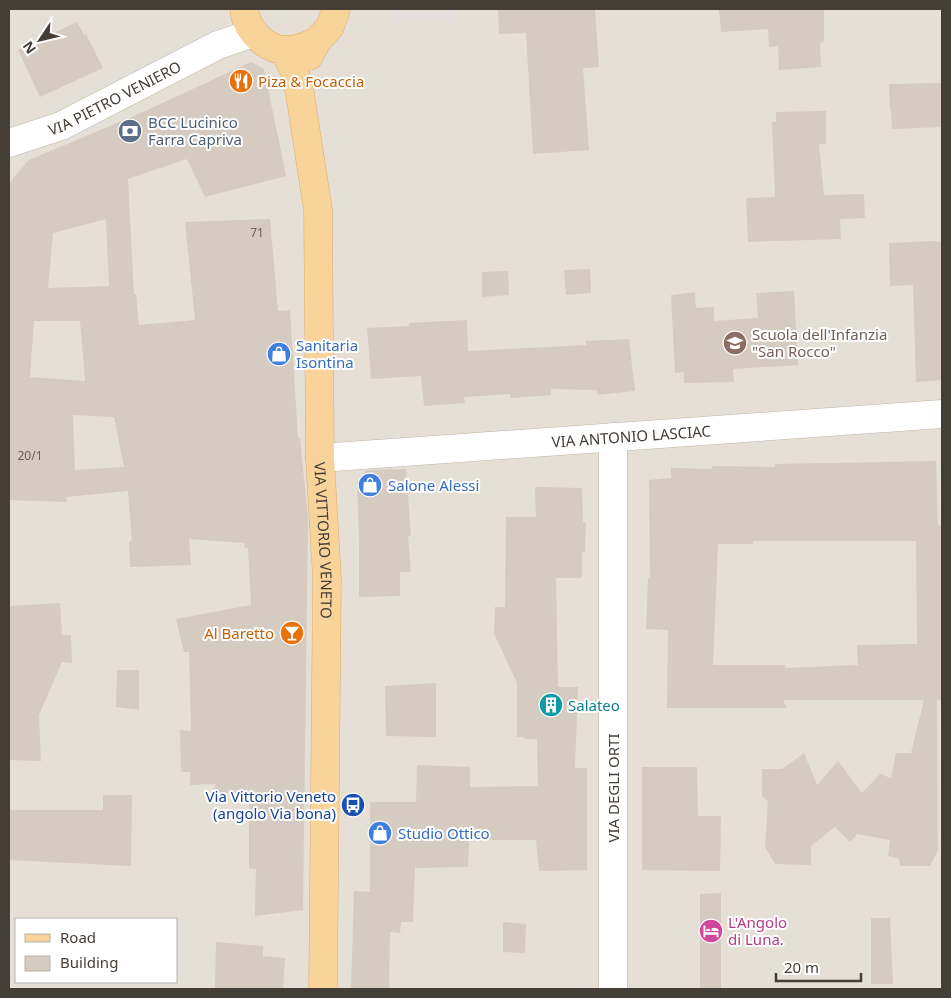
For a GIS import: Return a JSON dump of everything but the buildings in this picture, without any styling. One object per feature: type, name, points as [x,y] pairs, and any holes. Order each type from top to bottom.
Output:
[{"type":"main road","name":"VIA VITTORIO VENETO","points":[[300,94],[305,65],[316,41],[330,27],[337,9]]},
{"type":"main road","points":[[247,19],[266,44],[284,50],[302,48],[316,41]]},
{"type":"main road","name":"VIA VITTORIO VENETO","points":[[284,50],[294,70],[300,94],[318,210],[320,458],[327,580],[323,989]]},
{"type":"street","name":"VIA PIETRO VENIERO","points":[[9,144],[61,126],[218,45],[247,19]]},
{"type":"street","name":"VIA ANTONIO LASCIAC","points":[[320,458],[942,414]]},
{"type":"street","name":"VIA DEGLI ORTI","points":[[613,437],[613,989]]},
{"type":"shaded area","points":[[9,9],[942,9],[942,989],[9,989]]},
{"type":"shaded area","points":[[393,9],[454,9],[455,20],[394,23]]},
{"type":"place","name":"Piza & Focaccia","points":[[241,81]]},
{"type":"place","name":"BCC Lucinico Farra Capriva","points":[[130,131]]},
{"type":"place","name":"Scuola dell'Infanzia \"San Rocco\"","points":[[735,343]]},
{"type":"place","name":"Sanitaria Isontina","points":[[279,354]]},
{"type":"place","name":"Salone Alessi","points":[[370,485]]},
{"type":"place","name":"Al Baretto","points":[[292,633]]},
{"type":"place","name":"Salateo","points":[[551,705]]},
{"type":"place","name":"Via Vittorio Veneto (angolo Via bona)","points":[[353,805]]},
{"type":"place","name":"Studio Ottico","points":[[380,833]]},
{"type":"place","name":"L'Angolo di Luna.","points":[[711,931]]}]
